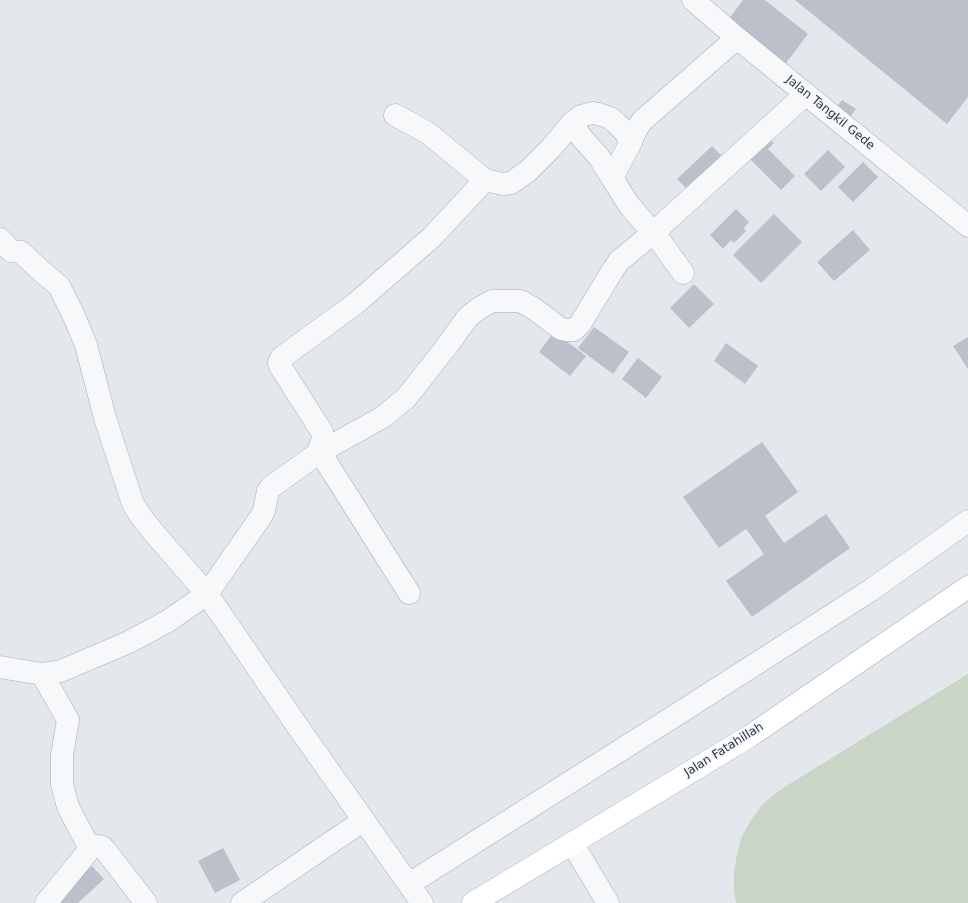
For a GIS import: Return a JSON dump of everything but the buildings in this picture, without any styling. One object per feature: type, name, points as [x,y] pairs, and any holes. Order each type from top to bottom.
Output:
[{"type":"street","name":"Jalan Tangkil Gede","points":[[693,0],[737,38],[968,226]]},
{"type":"street","points":[[612,178],[642,121],[737,38]]},
{"type":"street","points":[[0,667],[42,674],[61,671],[129,642],[168,621],[207,594],[260,518],[264,511],[268,491],[271,487],[320,452],[383,417],[406,398],[467,318],[478,309],[492,301],[520,301],[561,329],[574,330],[580,324],[612,270],[619,261],[653,233],[806,94]]},
{"type":"street","points":[[395,115],[428,133],[485,180],[503,184],[511,183],[528,171],[552,147],[572,123],[581,116],[599,114],[610,118],[625,132],[631,142]]},
{"type":"street","points":[[572,123],[582,138],[599,157],[629,205],[660,240],[683,273]]},
{"type":"street","points":[[409,593],[320,452],[320,446],[323,439],[322,432],[279,363],[281,358],[361,299],[432,237],[485,180]]},
{"type":"street","points":[[0,239],[11,251],[21,252],[59,286],[86,345],[105,418],[134,504],[142,518],[207,594],[298,727],[422,903]]},
{"type":"street","points":[[409,884],[871,590],[968,521]]},
{"type":"street","name":"Jalan Fatahillah","points":[[473,903],[750,736],[968,586]]},
{"type":"street","points":[[42,674],[68,720],[62,754],[62,784],[68,807],[90,849]]},
{"type":"street","points":[[242,903],[364,820]]},
{"type":"street","points":[[572,843],[608,903]]},
{"type":"street","points":[[46,903],[90,849],[95,846],[99,846],[106,851],[146,903]]},
{"type":"green space","points":[[968,674],[968,903],[736,903],[734,891],[734,872],[737,854],[742,836],[762,805],[791,783]]}]
